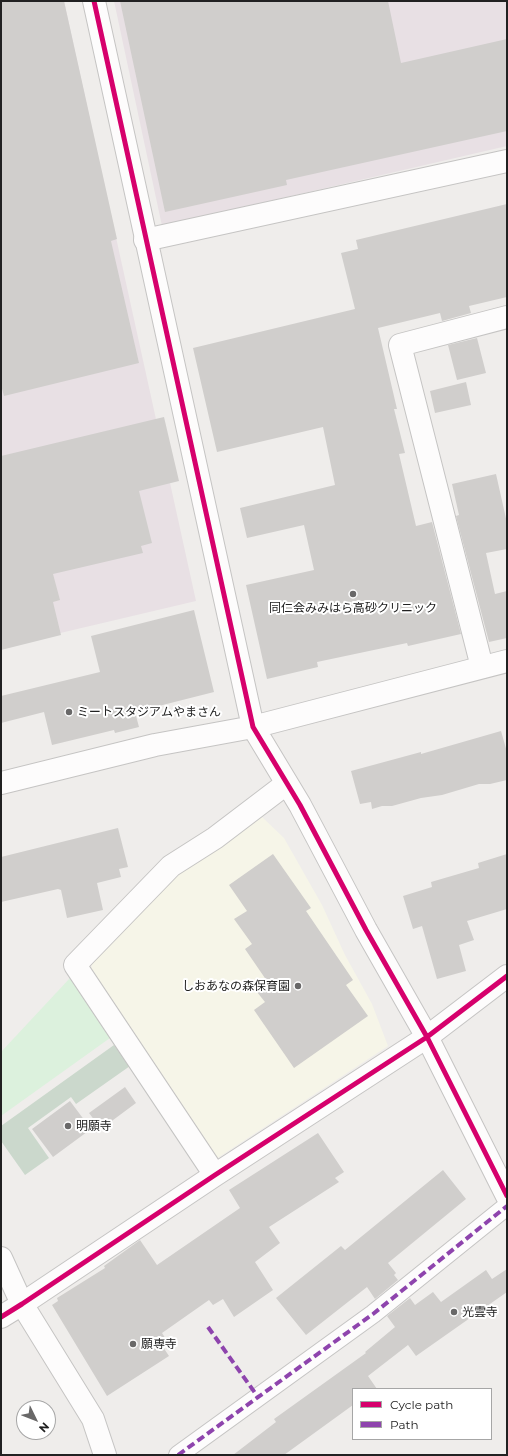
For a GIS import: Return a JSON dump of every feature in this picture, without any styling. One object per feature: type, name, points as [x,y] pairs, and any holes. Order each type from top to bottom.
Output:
[{"type":"street","points":[[94,1],[145,240],[253,727],[428,1037],[507,1196]]},
{"type":"street","points":[[145,240],[507,161]]},
{"type":"street","points":[[482,667],[400,345],[507,317]]},
{"type":"street","points":[[1,783],[155,745],[253,727],[507,661]]},
{"type":"street","points":[[215,1175],[75,965],[171,866],[215,838],[286,784]]},
{"type":"street","points":[[1,1316],[22,1304],[215,1175],[428,1037],[507,976]]},
{"type":"street","points":[[178,1455],[373,1314],[507,1206]]},
{"type":"street","points":[[1,1258],[22,1304],[93,1420],[105,1455]]},
{"type":"shaded area","points":[[1,1],[64,1],[196,601],[1,647]]},
{"type":"shaded area","points":[[114,1],[507,1],[507,146],[162,226]]},
{"type":"shaded area","points":[[261,816],[284,838],[322,905],[345,955],[372,1004],[388,1046],[216,1159],[91,970],[93,956],[172,873]]},
{"type":"shaded area","points":[[114,1045],[130,1066],[76,1104],[71,1097],[28,1128],[49,1158],[25,1175],[1,1141],[1,1126]]},
{"type":"green space","points":[[70,978],[110,1038],[1,1116],[1,1052]]},
{"type":"building","points":[[1,1],[64,1],[117,239],[111,241],[139,363],[4,396],[1,385]]},
{"type":"building","points":[[120,1],[388,1],[401,63],[507,39],[507,131],[286,180],[287,185],[165,212]]},
{"type":"building","points":[[507,204],[507,297],[469,306],[471,313],[442,321],[440,313],[378,328],[397,409],[394,409],[405,453],[399,454],[416,526],[432,522],[461,634],[408,646],[407,643],[317,662],[318,667],[267,679],[246,585],[314,570],[304,525],[247,538],[240,508],[335,485],[323,427],[217,452],[193,348],[355,309],[341,253],[358,249],[356,240]]},
{"type":"building","points":[[477,338],[486,373],[457,380],[448,345]]},
{"type":"building","points":[[466,382],[471,405],[435,413],[430,391]]},
{"type":"building","points":[[164,417],[179,481],[139,491],[152,543],[141,546],[143,553],[53,574],[60,600],[53,602],[61,635],[1,650],[1,456]]},
{"type":"building","points":[[496,474],[507,523],[507,549],[486,553],[495,594],[507,591],[507,638],[489,642],[456,516],[459,515],[452,484]]},
{"type":"building","points":[[194,610],[214,692],[135,712],[139,727],[115,733],[114,730],[52,745],[44,712],[1,723],[1,696],[100,672],[91,636]]},
{"type":"building","points":[[501,731],[507,752],[507,780],[490,784],[479,784],[442,795],[421,798],[392,806],[382,806],[372,809],[371,802],[360,804],[351,771],[421,752],[421,754]]},
{"type":"building","points":[[118,828],[128,867],[119,869],[121,877],[97,883],[103,910],[67,918],[61,890],[58,889],[1,902],[1,857]]},
{"type":"building","points":[[273,854],[311,908],[306,911],[353,980],[346,985],[368,1016],[294,1068],[254,1010],[265,1002],[257,992],[269,984],[245,949],[252,944],[234,919],[247,911],[229,885]]},
{"type":"building","points":[[507,854],[507,909],[467,921],[474,940],[459,945],[466,971],[437,979],[422,926],[413,929],[403,896],[432,887],[431,882],[479,868],[478,863]]},
{"type":"building","points":[[125,1087],[136,1103],[101,1129],[89,1113]]},
{"type":"building","points":[[70,1101],[91,1129],[53,1157],[32,1129]]},
{"type":"building","points":[[318,1133],[344,1172],[335,1178],[339,1182],[269,1227],[280,1243],[255,1262],[273,1290],[234,1317],[223,1299],[213,1305],[209,1300],[162,1333],[167,1341],[161,1344],[169,1356],[107,1396],[52,1305],[58,1301],[57,1298],[105,1268],[104,1266],[140,1240],[157,1265],[240,1208],[229,1190]]},
{"type":"building","points":[[443,1170],[466,1199],[388,1263],[396,1273],[394,1275],[398,1280],[375,1299],[367,1287],[306,1335],[276,1298],[341,1246],[345,1250]]},
{"type":"building","points":[[507,1269],[507,1292],[416,1356],[408,1345],[368,1376],[376,1388],[352,1388],[352,1406],[284,1455],[233,1455],[276,1422],[274,1419],[366,1353],[365,1352],[395,1327],[387,1316],[410,1298],[415,1305],[433,1292],[441,1302],[486,1270],[492,1279]]},
{"type":"marked path","points":[[178,1455],[373,1314],[507,1206]]},
{"type":"marked path","points":[[208,1327],[258,1397]]},
{"type":"cycle path","points":[[94,1],[253,727],[300,805],[366,930],[427,1037],[507,1196]]},
{"type":"cycle path","points":[[1,1317],[427,1037],[507,976]]},
{"type":"place","name":"同仁会みみはら高砂クリニック","points":[[353,594]]},
{"type":"place","name":"ミートスタジアムやまさん","points":[[69,712]]},
{"type":"place","name":"しおあなの森保育園","points":[[298,986]]},
{"type":"place","name":"明願寺","points":[[68,1126]]},
{"type":"place","name":"光雲寺","points":[[454,1312]]},
{"type":"place","name":"願専寺","points":[[133,1344]]}]
